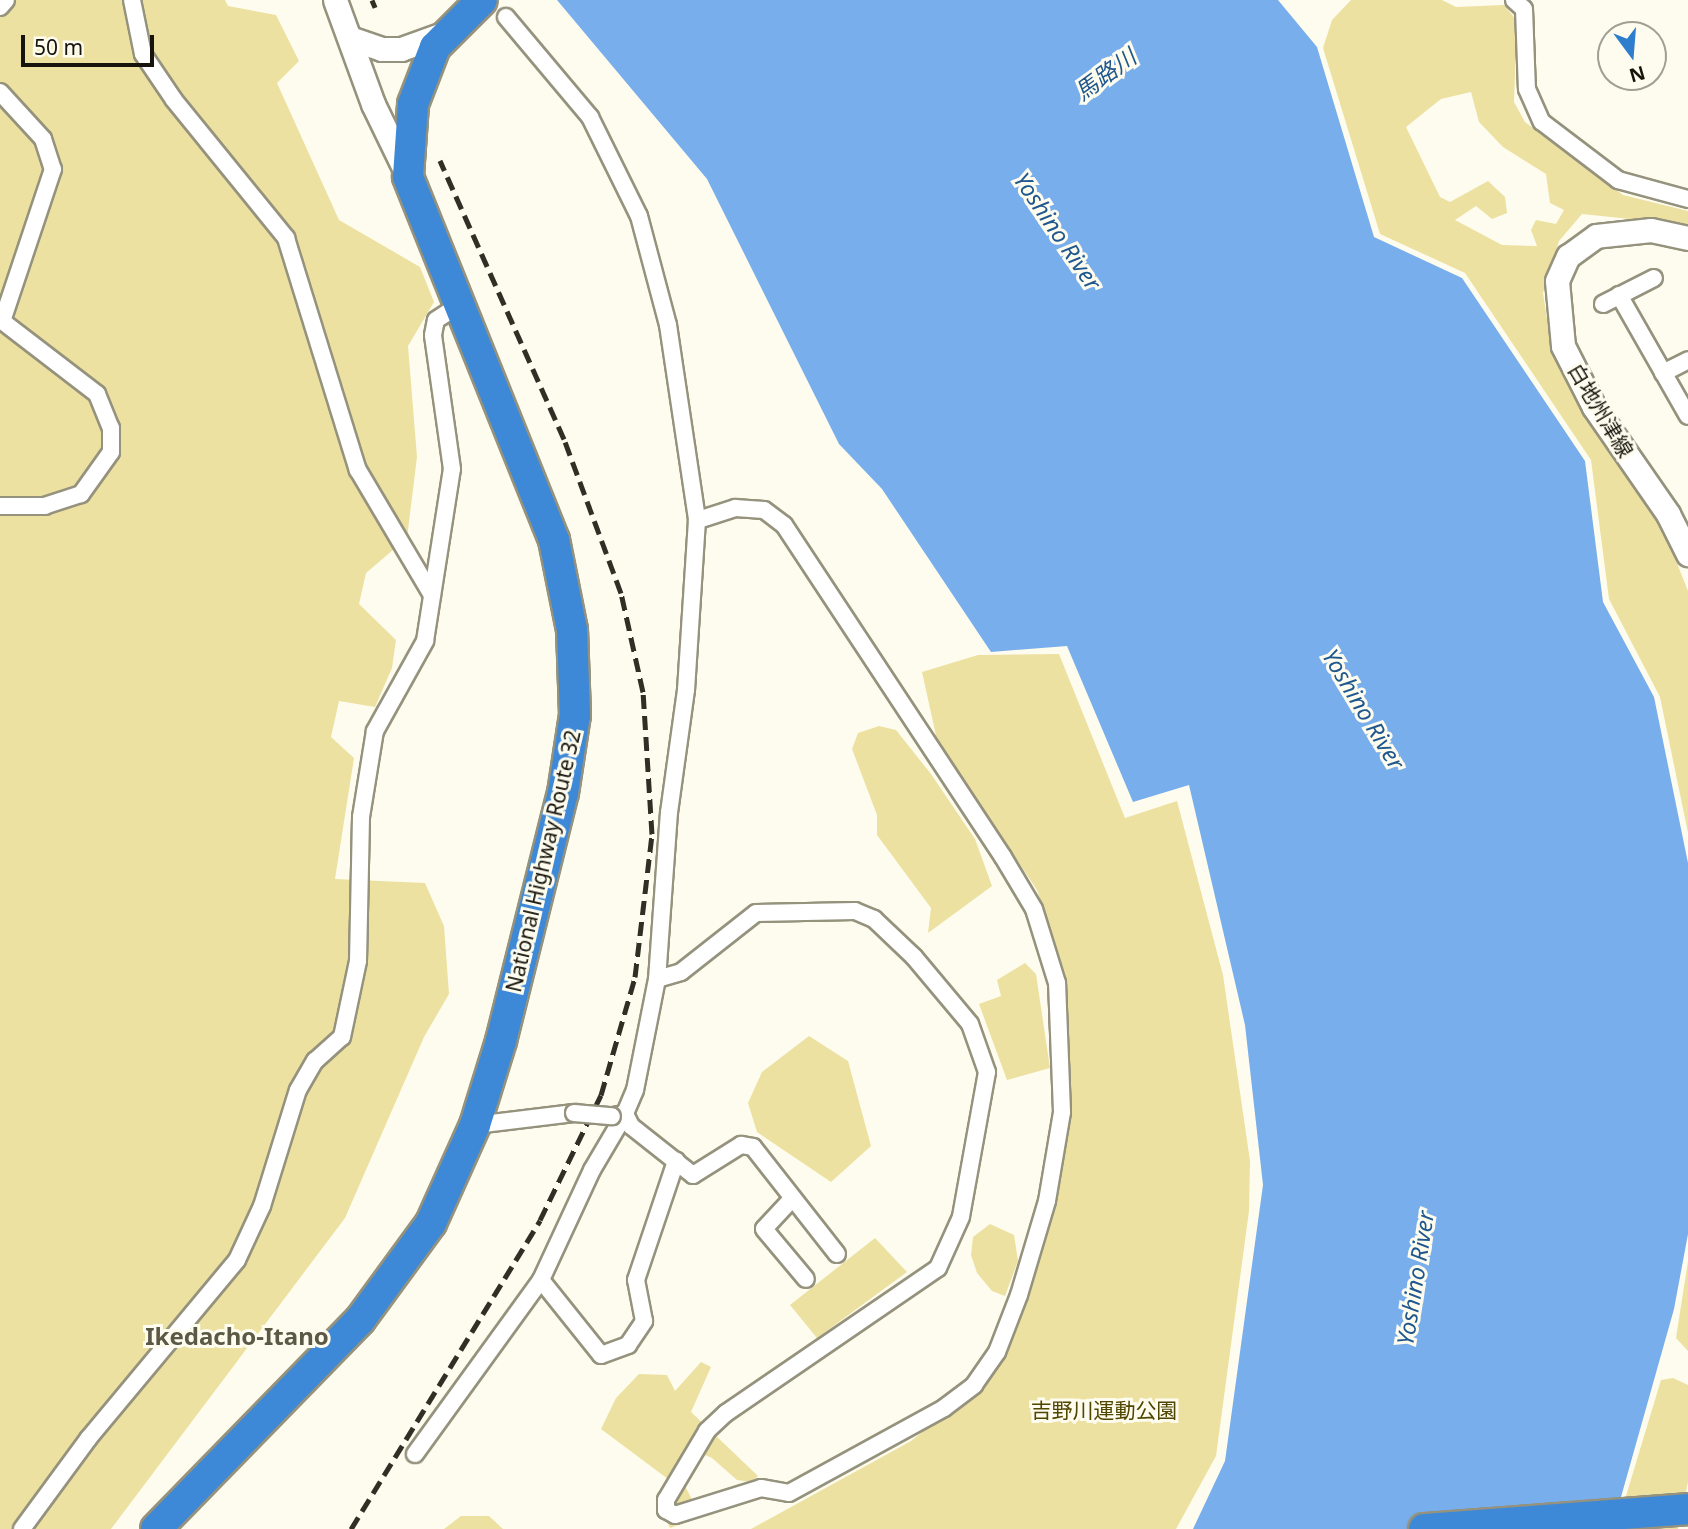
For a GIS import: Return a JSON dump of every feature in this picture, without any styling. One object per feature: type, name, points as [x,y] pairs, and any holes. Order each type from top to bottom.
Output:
[{"type":"highway","name":"National Highway Route 32","points":[[156,1529],[398,1275],[431,1223],[475,1125],[563,793],[575,715],[572,630],[554,540],[408,176],[408,136],[423,80],[443,34],[482,0]]},
{"type":"highway","points":[[1424,1529],[1688,1509]]},
{"type":"main road","points":[[335,0],[373,104],[408,176]]},
{"type":"main road","points":[[350,38],[382,49],[408,48],[443,34]]},
{"type":"main road","name":"白地州津線","points":[[1688,239],[1651,230],[1596,236],[1568,256],[1558,281],[1563,346],[1594,407],[1683,533],[1688,554]]},
{"type":"street","points":[[0,8],[6,0]]},
{"type":"street","points":[[132,0],[143,54],[174,100],[286,238],[358,470],[432,595]]},
{"type":"street","points":[[1514,0],[1524,9],[1527,89],[1542,122],[1618,180],[1688,199]]},
{"type":"street","points":[[415,1454],[541,1280],[618,1115],[635,1090],[657,979],[669,812],[687,690],[697,520],[668,325],[639,216],[590,117],[506,17]]},
{"type":"street","points":[[0,92],[43,139],[54,169],[2,321],[97,394],[111,428],[111,452],[81,494],[45,506],[0,506]]},
{"type":"street","points":[[1603,304],[1654,278]]},
{"type":"street","points":[[1619,295],[1688,416]]},
{"type":"street","points":[[22,1529],[88,1439],[237,1260],[262,1206],[298,1090],[316,1061],[342,1037],[358,961],[360,817],[375,731],[425,641],[452,470],[433,334],[436,320],[459,304]]},
{"type":"street","points":[[1663,373],[1688,360]]},
{"type":"street","points":[[657,979],[681,972],[756,913],[855,911],[874,919],[914,957],[971,1024],[987,1072],[961,1217],[949,1251],[923,1281],[717,1422],[666,1500],[666,1510],[675,1516],[761,1488],[789,1493],[944,1408],[974,1385],[1008,1326],[1037,1238],[1062,1112],[1057,983],[1034,909],[1003,857],[784,524],[764,510],[735,509],[697,520]]},
{"type":"street","points":[[475,1125],[575,1113],[618,1115],[693,1175],[741,1145],[753,1147],[790,1201],[837,1254]]},
{"type":"street","points":[[541,1280],[601,1355],[628,1345],[644,1321],[636,1280],[676,1161]]},
{"type":"street","points":[[790,1201],[764,1229],[806,1279]]},
{"type":"green space","points":[[0,0],[225,0],[228,6],[276,15],[299,61],[277,83],[339,220],[420,267],[434,302],[408,346],[417,457],[407,538],[366,573],[359,604],[396,640],[392,668],[375,707],[339,701],[331,737],[354,758],[335,879],[425,883],[444,926],[449,994],[424,1037],[345,1218],[111,1529],[0,1529]]},
{"type":"green space","points":[[1351,0],[1442,0],[1456,7],[1504,5],[1517,21],[1514,102],[1525,122],[1623,195],[1688,211],[1688,225],[1582,214],[1559,241],[1543,293],[1550,339],[1565,377],[1665,533],[1688,591],[1688,833],[1660,697],[1609,599],[1591,460],[1465,273],[1380,234],[1323,48],[1332,20]],"holes":[[[1471,92],[1479,122],[1503,147],[1546,174],[1550,203],[1564,210],[1556,224],[1536,220],[1531,230],[1537,246],[1502,245],[1455,220],[1476,206],[1492,219],[1507,213],[1505,197],[1488,181],[1450,202],[1440,197],[1406,127],[1441,99]]]},
{"type":"green space","name":"吉野川運動公園","points":[[1059,654],[1125,818],[1177,801],[1223,975],[1250,1161],[1249,1211],[1216,1456],[1176,1529],[751,1529],[911,1441],[974,1391],[1051,1212],[1069,1091],[1066,976],[1037,890],[937,740],[922,672],[978,655]]},
{"type":"green space","points":[[879,726],[896,730],[931,774],[975,839],[992,886],[928,933],[931,908],[877,835],[877,815],[852,749],[858,733]]},
{"type":"green space","points":[[1025,963],[1036,974],[1050,1068],[1007,1080],[979,1004],[1001,996],[997,980]]},
{"type":"green space","points":[[809,1036],[848,1061],[871,1146],[831,1182],[757,1132],[748,1103],[762,1072]]},
{"type":"green space","points":[[990,1224],[1014,1235],[1018,1261],[1005,1296],[992,1291],[977,1273],[971,1255],[973,1237]]},
{"type":"green space","points":[[875,1238],[907,1272],[817,1338],[790,1305]]},
{"type":"green space","points":[[1688,1261],[1688,1351],[1676,1338]]},
{"type":"green space","points":[[701,1362],[711,1367],[691,1412],[758,1476],[751,1482],[737,1480],[712,1458],[686,1447],[684,1484],[701,1517],[670,1528],[656,1498],[668,1479],[601,1429],[616,1398],[639,1374],[667,1375],[675,1391]]},
{"type":"green space","points":[[1673,1378],[1688,1385],[1688,1482],[1678,1529],[1616,1529],[1661,1380]]},
{"type":"green space","points":[[461,1516],[489,1516],[503,1529],[444,1529]]},
{"type":"water","points":[[557,0],[1278,0],[1317,47],[1374,237],[1462,278],[1585,461],[1603,602],[1654,697],[1688,863],[1688,1234],[1674,1309],[1612,1529],[1193,1529],[1225,1461],[1263,1185],[1245,1025],[1189,785],[1133,802],[1067,646],[991,652],[882,489],[839,444],[707,179]]},
{"type":"railway","points":[[372,0],[375,7]]},
{"type":"railway","points":[[351,1529],[540,1220],[601,1095],[635,977],[652,834],[643,692],[621,593],[564,439],[440,160]]},
{"type":"district","name":"Ikedacho-Itano","points":[[237,1336]]},
{"type":"water label","name":"馬路川","points":[[1105,74]]},
{"type":"water label","name":"Yoshino River","points":[[1058,231]]},
{"type":"water label","name":"Yoshino River","points":[[1364,709]]},
{"type":"water label","name":"Yoshino River","points":[[1415,1278]]}]
